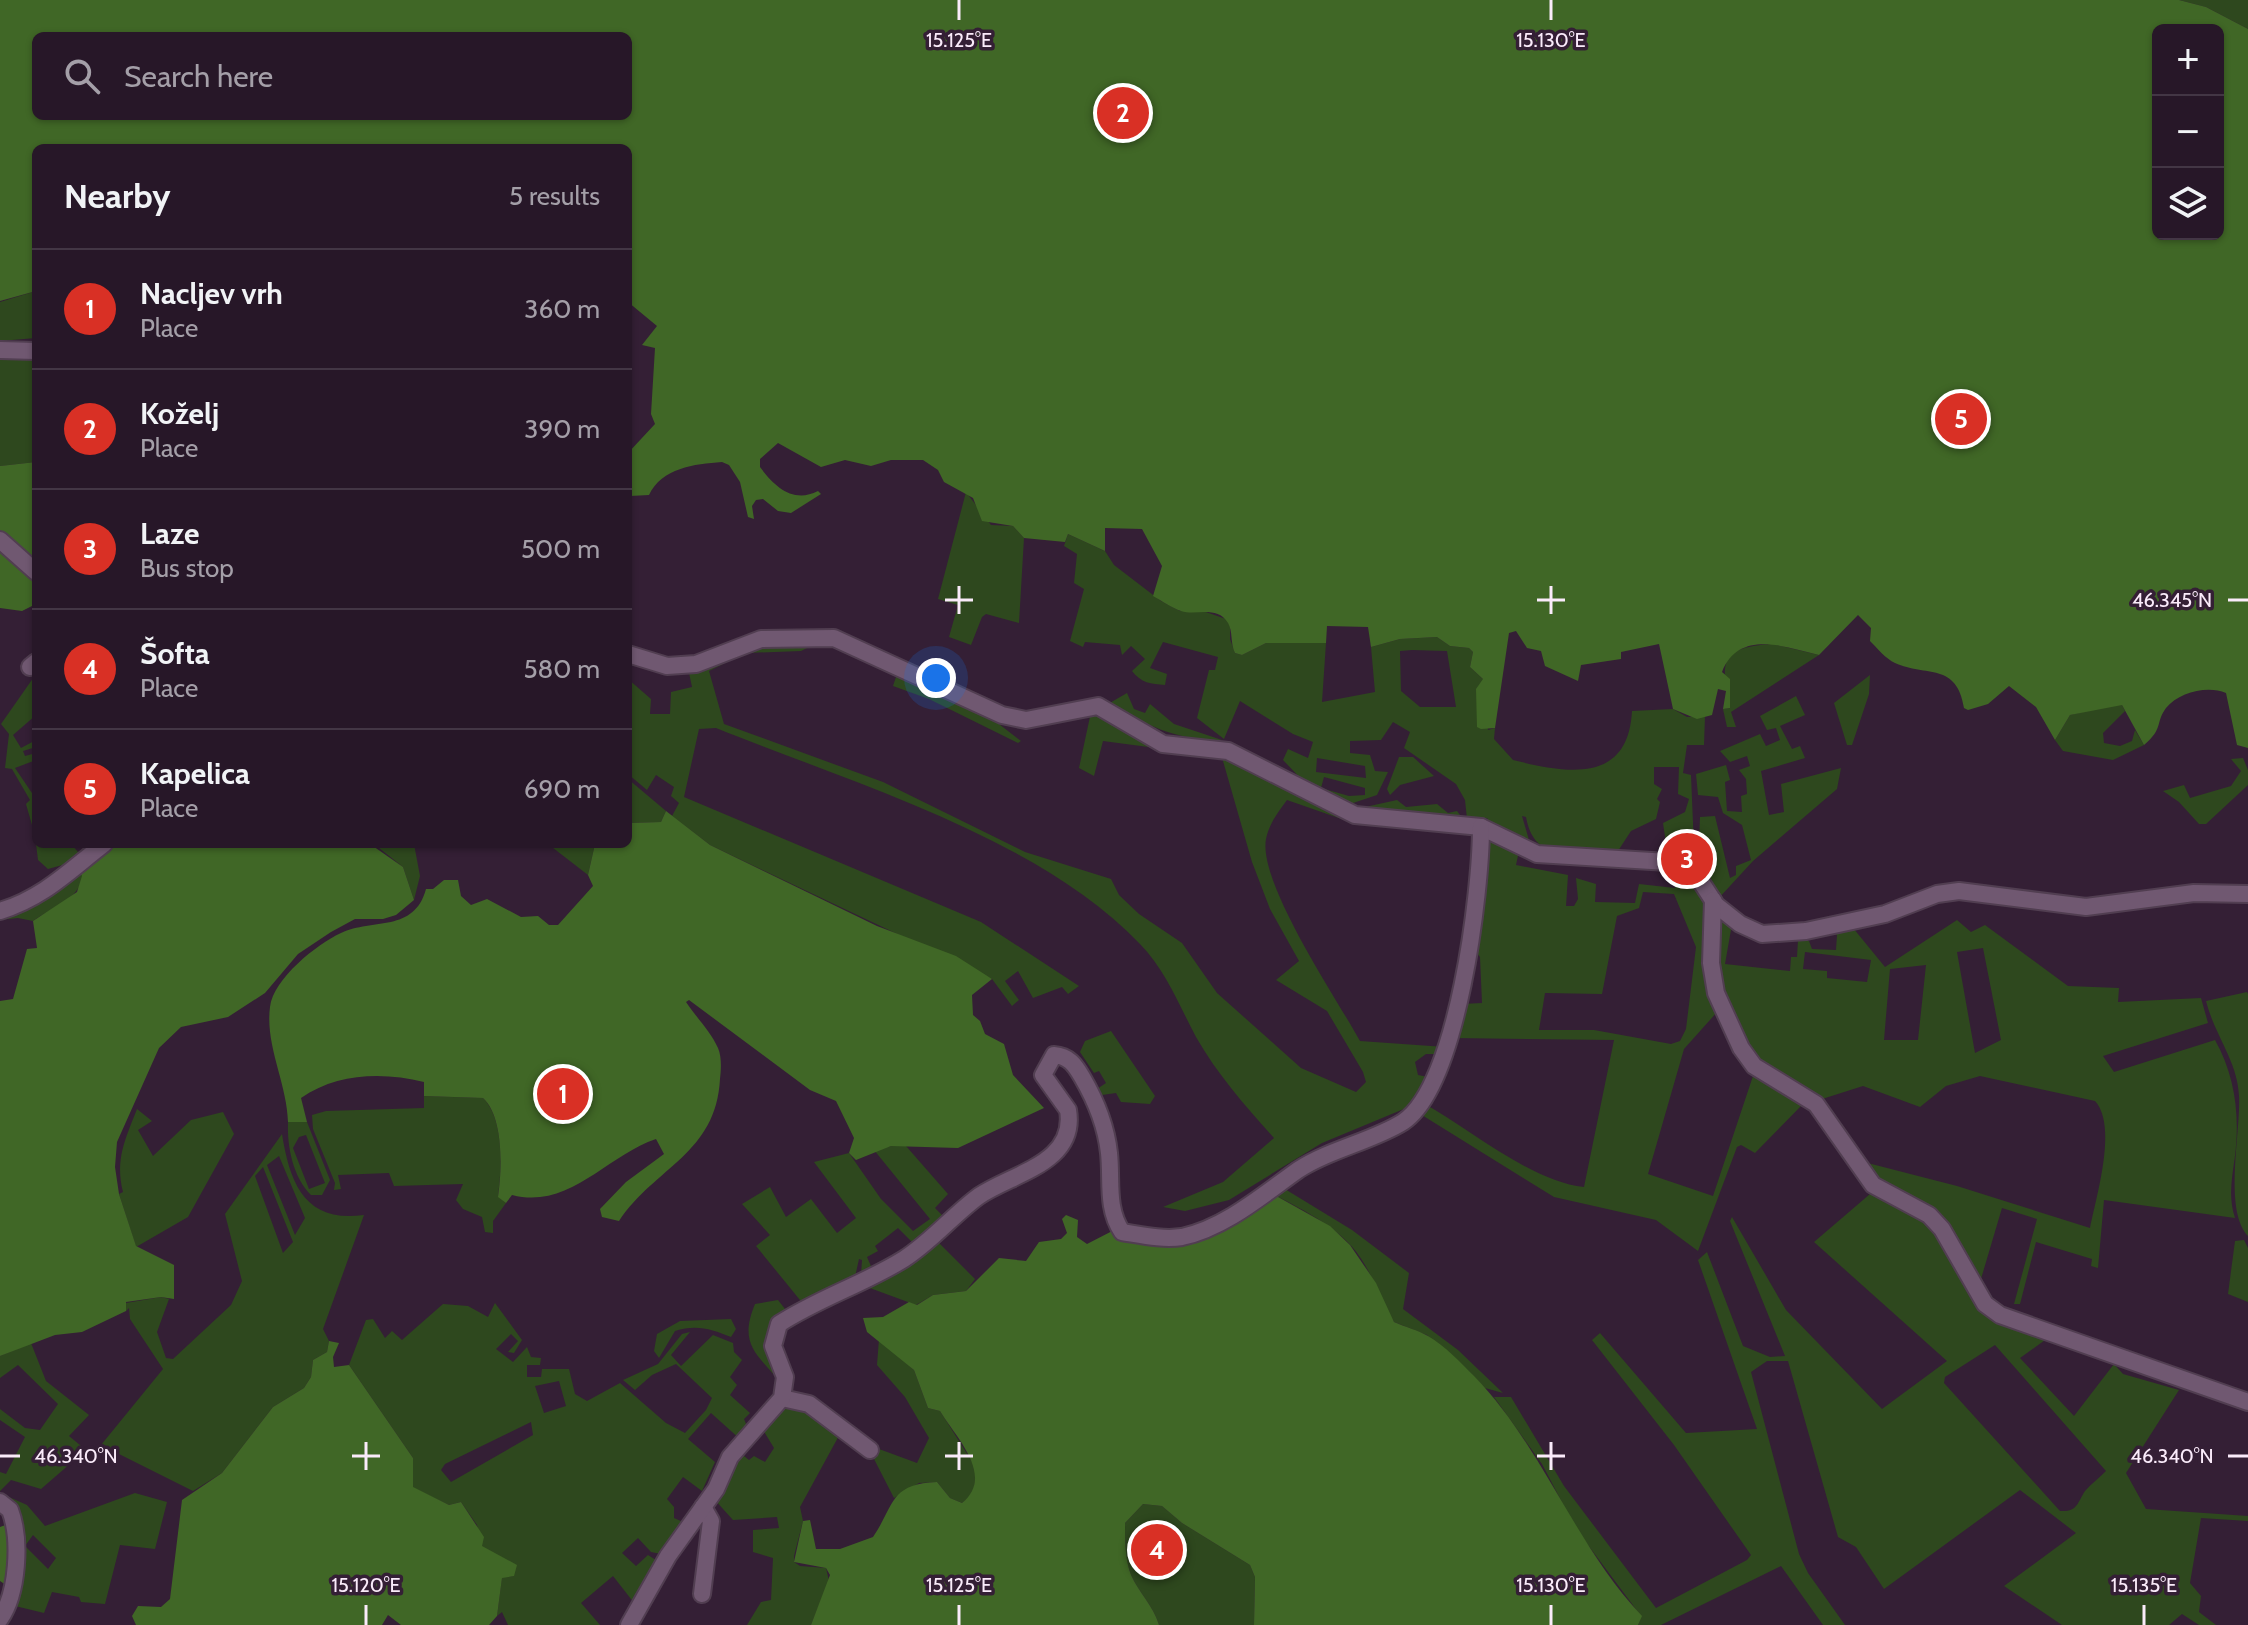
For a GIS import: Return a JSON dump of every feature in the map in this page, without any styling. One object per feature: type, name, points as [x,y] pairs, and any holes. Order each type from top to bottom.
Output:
[{"type":"street","points":[[0,350],[32,351]]},
{"type":"street","points":[[0,540],[32,568]]},
{"type":"street","points":[[632,655],[667,666],[696,664],[761,639],[834,638],[865,649],[1002,715],[1026,720],[1098,706],[1163,744],[1228,751],[1355,815],[1481,827],[1537,854],[1668,862],[1692,868],[1713,900],[1740,924],[1762,934],[1806,931],[1885,914],[1937,894],[1959,891],[2086,907],[2194,893],[2248,894]]},
{"type":"street","points":[[629,1625],[668,1556],[716,1489],[730,1457],[782,1398],[785,1377],[773,1346],[779,1324],[803,1308],[906,1257],[976,1199],[1041,1165],[1065,1142],[1068,1110],[1043,1075],[1054,1055],[1063,1056],[1075,1065],[1099,1107],[1109,1152],[1113,1219],[1122,1232],[1166,1238],[1191,1234],[1246,1206],[1302,1167],[1406,1120],[1438,1073],[1458,1011],[1481,827]]},
{"type":"street","points":[[0,911],[33,899],[62,881],[99,848]]},
{"type":"street","points":[[1713,900],[1711,963],[1716,993],[1741,1048],[1754,1066],[1816,1104],[1873,1185],[1929,1215],[1942,1229],[1985,1304],[2000,1315],[2248,1402]]},
{"type":"street","points":[[782,1398],[809,1404],[870,1450]]},
{"type":"street","points":[[0,1502],[10,1510],[15,1538],[12,1589],[0,1619]]},
{"type":"street","points":[[702,1594],[711,1521],[709,1512],[703,1507]]},
{"type":"green space","points":[[0,0],[2179,0],[2206,7],[2248,29],[2248,748],[2237,745],[2226,693],[2211,690],[2186,694],[2172,702],[2163,713],[2157,730],[2144,745],[2122,705],[2070,715],[2055,740],[2036,707],[2009,686],[1988,704],[1968,710],[1964,708],[1960,693],[1947,677],[1895,663],[1885,656],[1870,641],[1871,628],[1858,615],[1819,655],[1764,644],[1740,650],[1722,672],[1730,679],[1730,708],[1723,709],[1726,691],[1718,689],[1712,715],[1697,719],[1673,709],[1659,644],[1621,652],[1621,659],[1581,665],[1578,681],[1545,666],[1541,651],[1527,648],[1516,631],[1509,633],[1495,728],[1481,729],[1477,727],[1476,689],[1483,679],[1470,667],[1473,652],[1469,648],[1450,646],[1437,637],[1400,639],[1371,647],[1368,627],[1327,626],[1326,643],[1266,643],[1242,655],[1235,653],[1230,626],[1218,614],[1181,611],[1153,596],[1162,566],[1142,529],[1105,528],[1105,551],[1068,534],[1065,542],[1024,538],[1013,526],[982,521],[973,498],[944,482],[938,470],[923,460],[891,460],[871,466],[845,460],[821,467],[778,443],[760,459],[760,467],[765,474],[792,494],[818,491],[821,494],[791,513],[778,511],[763,499],[756,500],[752,506],[754,519],[748,517],[740,482],[729,465],[722,462],[680,469],[662,479],[649,495],[632,496],[632,449],[655,424],[651,414],[655,348],[642,345],[657,326],[632,305],[632,144],[32,144],[32,292],[0,301]]},
{"type":"green space","points":[[2179,0],[2248,0],[2248,29],[2206,7]]},
{"type":"green space","points":[[32,292],[32,338],[0,341],[0,302]]},
{"type":"green space","points":[[0,353],[32,354],[32,462],[0,466]]},
{"type":"green space","points":[[32,462],[32,561],[0,533],[0,466]]},
{"type":"green space","points":[[966,492],[991,525],[1013,526],[1024,538],[1019,623],[986,614],[971,645],[949,637],[958,605],[938,599]]},
{"type":"green space","points":[[1068,534],[1105,551],[1114,565],[1161,601],[1180,611],[1200,610],[1226,619],[1235,653],[1242,655],[1266,643],[1326,643],[1322,702],[1375,692],[1371,647],[1400,639],[1437,637],[1450,646],[1469,648],[1473,652],[1470,667],[1483,679],[1488,730],[1495,728],[1494,739],[1513,760],[1553,768],[1591,768],[1607,762],[1619,752],[1628,735],[1632,711],[1673,709],[1687,717],[1705,716],[1704,745],[1687,745],[1683,773],[1691,775],[1694,847],[1687,851],[1667,850],[1663,823],[1685,812],[1689,799],[1678,794],[1679,767],[1654,767],[1654,784],[1662,789],[1657,799],[1660,802],[1656,819],[1631,831],[1616,854],[1560,854],[1538,843],[1526,817],[1522,816],[1529,840],[1543,850],[1494,830],[1487,818],[1467,819],[1465,800],[1456,784],[1404,748],[1410,732],[1393,722],[1381,740],[1350,741],[1350,753],[1370,755],[1375,771],[1388,772],[1377,795],[1347,805],[1307,785],[1283,760],[1288,749],[1308,758],[1313,742],[1293,734],[1240,701],[1224,739],[1197,718],[1209,670],[1215,670],[1218,657],[1163,642],[1150,668],[1167,674],[1165,685],[1160,685],[1143,680],[1132,671],[1145,659],[1131,646],[1122,655],[1120,645],[1085,642],[1083,647],[1070,641],[1084,589],[1074,583],[1077,554],[1064,546]],"holes":[[[1400,651],[1447,651],[1456,707],[1420,707],[1401,691]],[[1317,758],[1365,766],[1366,778],[1316,772]],[[1324,777],[1365,788],[1365,795],[1349,796],[1321,788]]]},
{"type":"green space","points":[[0,548],[32,574],[32,606],[22,611],[0,608]]},
{"type":"green space","points":[[815,640],[849,650],[809,647],[801,651],[745,653],[709,671],[724,724],[883,782],[1025,852],[1111,879],[1119,895],[1139,914],[1182,943],[1217,993],[1301,1068],[1356,1092],[1366,1082],[1363,1072],[1327,1011],[1276,980],[1299,961],[1270,909],[1252,862],[1221,754],[1353,823],[1287,800],[1266,839],[1267,859],[1274,883],[1301,941],[1360,1041],[1445,1047],[1443,1054],[1426,1054],[1415,1062],[1418,1075],[1433,1078],[1411,1106],[1322,1143],[1229,1200],[1185,1211],[1163,1207],[1223,1182],[1274,1138],[1213,1064],[1149,954],[1098,906],[1050,873],[941,816],[716,728],[699,729],[684,797],[981,922],[1079,986],[1068,994],[1062,987],[1033,998],[1018,971],[1005,981],[1019,1000],[1012,1006],[992,979],[710,845],[672,816],[679,803],[671,796],[674,787],[656,775],[647,790],[632,777],[632,682],[651,699],[650,714],[670,714],[671,692],[692,687],[688,668],[747,646]]},
{"type":"green space","points":[[1773,644],[1819,655],[1731,712],[1736,727],[1727,727],[1723,709],[1730,708],[1725,679],[1728,660],[1733,653],[1743,649]]},
{"type":"green space","points":[[898,671],[903,679],[986,714],[1021,741],[1018,743],[929,699],[893,686]]},
{"type":"green space","points":[[1870,675],[1869,694],[1852,745],[1847,745],[1834,703]]},
{"type":"green space","points":[[32,680],[32,718],[13,735],[21,748],[32,742],[32,748],[23,751],[25,756],[32,754],[32,762],[15,768],[32,793],[32,825],[26,804],[30,800],[12,769],[5,768],[9,734],[1,724]]},
{"type":"green space","points":[[1127,693],[1134,709],[1145,713],[1150,704],[1174,724],[1222,740],[1177,735],[1108,704]]},
{"type":"green space","points":[[1796,696],[1805,715],[1780,726],[1792,749],[1800,746],[1805,758],[1761,771],[1769,815],[1784,812],[1781,784],[1841,768],[1837,789],[1753,861],[1718,899],[1698,866],[1700,817],[1715,816],[1730,878],[1736,875],[1736,866],[1751,860],[1742,825],[1723,813],[1718,797],[1698,795],[1696,774],[1726,765],[1730,780],[1725,782],[1727,811],[1742,812],[1741,796],[1747,794],[1746,779],[1739,770],[1750,766],[1747,756],[1730,762],[1720,751],[1760,734],[1766,746],[1780,740],[1776,728],[1767,730],[1760,716]]},
{"type":"green space","points":[[2122,705],[2125,711],[2103,733],[2104,743],[2120,746],[2132,741],[2135,730],[2144,745],[2113,760],[2063,751],[2055,740],[2070,715]]},
{"type":"green space","points":[[1091,712],[1156,748],[1103,741],[1094,776],[1079,768]]},
{"type":"green space","points":[[1399,757],[1413,757],[1434,776],[1400,785],[1390,795],[1387,789]]},
{"type":"green space","points":[[2243,758],[2248,770],[2248,785],[2206,824],[2199,824],[2179,802],[2163,791],[2184,785],[2190,798],[2231,786],[2241,771],[2231,759]]},
{"type":"green space","points":[[632,782],[666,811],[661,822],[632,823]]},
{"type":"green space","points":[[1397,800],[1406,807],[1437,804],[1448,813],[1457,811],[1460,815],[1450,817],[1356,809]]},
{"type":"green space","points":[[666,811],[710,845],[877,926],[956,956],[992,979],[972,995],[973,1015],[980,1021],[985,1034],[1004,1044],[1013,1075],[1044,1108],[958,1148],[891,1146],[856,1160],[849,1153],[854,1138],[836,1101],[810,1090],[689,1000],[686,1002],[711,1036],[721,1059],[716,1104],[708,1125],[696,1143],[634,1202],[619,1221],[602,1217],[600,1209],[626,1182],[664,1154],[656,1139],[569,1188],[533,1198],[512,1195],[506,1203],[498,1197],[501,1159],[498,1131],[490,1107],[483,1098],[424,1096],[424,1082],[393,1077],[361,1077],[330,1084],[301,1098],[307,1122],[288,1122],[273,1050],[270,1007],[287,974],[320,945],[353,929],[402,918],[420,903],[426,889],[433,889],[444,880],[458,880],[461,896],[471,905],[487,899],[521,917],[538,916],[549,925],[558,925],[593,886],[588,875],[594,848],[632,848],[632,823],[661,822]]},
{"type":"green space","points":[[1489,837],[1519,851],[1516,865],[1568,875],[1566,906],[1574,906],[1578,899],[1576,878],[1596,884],[1595,902],[1635,903],[1639,884],[1675,888],[1676,868],[1691,880],[1702,895],[1713,932],[1718,1011],[1684,1049],[1648,1174],[1713,1196],[1755,1070],[1800,1101],[1801,1106],[1755,1153],[1741,1145],[1737,1147],[1698,1251],[1656,1220],[1554,1197],[1417,1112],[1423,1103],[1523,1165],[1564,1183],[1584,1187],[1614,1040],[1452,1038],[1462,1004],[1482,1003],[1480,957],[1470,944],[1484,843]],"holes":[[[1643,892],[1674,894],[1696,947],[1686,1029],[1680,1041],[1671,1044],[1594,1030],[1539,1030],[1545,993],[1602,994],[1617,916],[1639,908]]]},
{"type":"green space","points":[[36,848],[74,848],[78,852],[93,848],[77,861],[48,869],[38,860]]},
{"type":"green space","points":[[103,848],[376,848],[403,867],[414,900],[396,915],[383,919],[355,919],[331,932],[298,954],[265,993],[228,1017],[181,1027],[159,1048],[117,1142],[115,1167],[119,1194],[136,1246],[174,1265],[174,1299],[161,1297],[126,1302],[126,1311],[82,1332],[55,1335],[0,1356],[0,1001],[13,999],[27,949],[37,948],[33,921],[77,892],[82,876],[78,869]]},
{"type":"green space","points":[[379,848],[415,848],[420,876],[414,900],[403,867]]},
{"type":"green space","points":[[553,848],[594,848],[588,875]]},
{"type":"green space","points":[[78,869],[83,876],[80,884],[63,903],[33,921],[18,918],[0,920],[0,914]]},
{"type":"green space","points":[[1716,914],[1732,924],[1725,964],[1790,971],[1791,957],[1797,957],[1798,940],[1809,941],[1812,949],[1836,950],[1837,935],[1819,932],[1849,923],[1885,967],[1957,920],[1971,932],[1985,925],[2068,986],[2119,988],[2118,1002],[2201,998],[2208,1023],[2103,1056],[2114,1072],[2215,1040],[2227,1067],[2236,1110],[2231,1195],[2235,1218],[2104,1200],[2098,1268],[2091,1266],[2092,1259],[2036,1242],[2020,1304],[2014,1304],[2037,1219],[2002,1208],[1978,1289],[1947,1232],[1885,1190],[1856,1160],[1957,1186],[2090,1228],[2105,1144],[2102,1112],[2095,1101],[1980,1076],[1946,1086],[1920,1107],[1863,1086],[1819,1100],[1763,1070],[1720,999]],"holes":[[[1983,948],[2001,1040],[1975,1053],[1957,952]],[[1805,952],[1871,960],[1867,982],[1827,978],[1827,971],[1803,969]],[[1926,965],[1918,1040],[1884,1040],[1890,969]]]},
{"type":"green space","points":[[2247,992],[2248,1236],[2236,1208],[2238,1084],[2206,1001]]},
{"type":"green space","points":[[1111,1031],[1155,1096],[1150,1104],[1121,1102],[1116,1093],[1102,1095],[1094,1091],[1106,1083],[1099,1071],[1094,1073],[1080,1052],[1085,1041]]},
{"type":"green space","points":[[424,1096],[483,1098],[490,1107],[500,1145],[498,1196],[506,1203],[493,1221],[493,1233],[485,1232],[482,1217],[463,1209],[456,1200],[463,1184],[394,1186],[389,1173],[338,1175],[341,1189],[334,1190],[335,1183],[313,1129],[312,1115],[326,1111],[424,1108]]},
{"type":"green space","points":[[137,1109],[152,1121],[138,1130],[153,1156],[191,1120],[223,1112],[234,1134],[188,1217],[136,1247],[119,1194],[123,1192],[120,1169],[122,1150]]},
{"type":"green space","points":[[288,1122],[307,1122],[330,1180],[322,1195],[311,1195],[300,1180],[292,1161]],"holes":[[[306,1135],[325,1183],[309,1189],[293,1148],[299,1137]]]},
{"type":"green space","points":[[282,1134],[290,1169],[304,1197],[328,1213],[364,1215],[323,1329],[329,1341],[327,1352],[313,1360],[311,1377],[304,1388],[273,1407],[222,1473],[193,1491],[101,1445],[163,1369],[130,1319],[129,1308],[126,1311],[124,1306],[126,1303],[161,1297],[169,1299],[157,1332],[166,1358],[173,1359],[231,1305],[242,1281],[225,1214]],"holes":[[[279,1156],[305,1218],[295,1235],[267,1165]],[[263,1167],[293,1242],[283,1253],[255,1176]]]},
{"type":"green space","points":[[906,1146],[948,1194],[935,1208],[946,1219],[914,1244],[898,1228],[875,1246],[878,1251],[867,1257],[874,1273],[861,1275],[862,1260],[859,1259],[855,1277],[804,1305],[756,1246],[770,1235],[742,1204],[770,1187],[786,1217],[811,1199],[837,1233],[856,1218],[814,1162],[849,1153],[881,1199],[913,1231],[930,1219],[874,1150]]},
{"type":"green space","points":[[1863,1182],[1929,1218],[1976,1296],[2052,1335],[2020,1358],[2074,1416],[2114,1364],[2123,1374],[2179,1390],[2126,1473],[2146,1509],[2248,1516],[2248,1521],[2201,1518],[2190,1583],[2201,1596],[2199,1612],[2216,1625],[2199,1625],[2182,1614],[2169,1625],[2062,1625],[2004,1586],[2076,1533],[2020,1490],[1884,1589],[1856,1547],[1838,1537],[1788,1361],[1767,1361],[1751,1372],[1799,1554],[1808,1573],[1845,1625],[1823,1625],[1781,1566],[1661,1625],[1638,1625],[1641,1616],[1576,1529],[1542,1464],[1494,1397],[1511,1397],[1564,1486],[1656,1608],[1747,1560],[1751,1555],[1674,1445],[1592,1340],[1600,1333],[1686,1433],[1757,1429],[1698,1260],[1707,1252],[1743,1346],[1770,1357],[1785,1356],[1730,1221],[1732,1217],[1786,1310],[1882,1409],[1947,1361],[1814,1242],[1870,1194]],"holes":[[[1995,1345],[2106,1471],[2085,1491],[2074,1508],[2060,1511],[1944,1383],[1945,1377]]]},
{"type":"green space","points":[[1280,1186],[1352,1230],[1409,1273],[1403,1309],[1458,1350],[1503,1393],[1485,1388],[1427,1335],[1394,1322],[1357,1252],[1336,1231],[1271,1193]]},
{"type":"green space","points":[[1271,1193],[1330,1226],[1350,1245],[1376,1283],[1394,1322],[1440,1344],[1498,1404],[1540,1464],[1597,1558],[1642,1616],[1638,1625],[1254,1625],[1255,1577],[1250,1565],[1182,1523],[1162,1506],[1143,1504],[1125,1523],[1126,1556],[1131,1575],[1159,1625],[811,1625],[830,1575],[826,1568],[794,1562],[803,1521],[810,1520],[816,1549],[840,1549],[873,1537],[895,1498],[910,1487],[937,1482],[950,1498],[962,1503],[975,1481],[970,1457],[940,1411],[928,1408],[914,1370],[867,1332],[863,1318],[883,1317],[909,1302],[917,1305],[933,1295],[966,1291],[999,1258],[1026,1261],[1039,1242],[1061,1239],[1067,1233],[1062,1219],[1066,1215],[1078,1220],[1077,1237],[1087,1244],[1120,1227],[1190,1233]]},
{"type":"green space","points":[[936,1240],[975,1279],[966,1291],[933,1295],[916,1305],[859,1284]]},
{"type":"green space","points":[[2244,1240],[2248,1248],[2248,1302],[2228,1294],[2235,1241]]},
{"type":"green space","points":[[778,1300],[789,1314],[779,1322],[783,1385],[758,1357],[749,1330],[755,1304]]},
{"type":"green space","points":[[495,1303],[522,1340],[514,1353],[508,1352],[518,1341],[511,1334],[496,1349],[513,1362],[527,1347],[531,1357],[541,1358],[540,1365],[527,1365],[527,1377],[541,1377],[542,1369],[569,1369],[575,1394],[587,1401],[620,1383],[666,1423],[685,1433],[706,1410],[712,1398],[676,1364],[652,1375],[635,1390],[623,1380],[658,1364],[682,1334],[690,1332],[671,1355],[681,1366],[713,1335],[733,1343],[734,1352],[742,1360],[730,1377],[737,1385],[730,1395],[750,1413],[744,1419],[749,1431],[741,1440],[711,1413],[688,1439],[715,1462],[702,1491],[683,1477],[667,1499],[674,1507],[674,1518],[683,1522],[666,1555],[651,1552],[638,1538],[622,1553],[636,1566],[648,1555],[659,1562],[638,1608],[613,1576],[581,1603],[600,1625],[508,1625],[502,1612],[497,1616],[502,1577],[514,1576],[481,1546],[477,1525],[461,1502],[449,1505],[413,1488],[413,1458],[349,1365],[366,1320],[373,1319],[385,1338],[392,1331],[402,1340],[443,1304],[468,1306],[488,1317]],"holes":[[[559,1381],[566,1406],[544,1413],[535,1386]],[[531,1422],[533,1435],[451,1482],[441,1470],[445,1464]]]},
{"type":"green space","points":[[731,1319],[736,1329],[731,1337],[704,1328],[683,1329],[675,1331],[659,1358],[654,1351],[657,1334],[680,1321]]},
{"type":"green space","points":[[879,1339],[914,1370],[928,1408],[940,1411],[976,1468],[974,1494],[962,1503],[950,1498],[937,1482],[919,1483],[894,1498],[874,1459],[879,1449],[917,1463],[929,1438],[905,1397],[877,1365]]},
{"type":"green space","points":[[329,1341],[339,1343],[333,1357],[334,1367],[349,1365],[413,1458],[413,1487],[449,1505],[461,1502],[484,1537],[482,1546],[517,1565],[514,1576],[502,1578],[497,1616],[489,1625],[401,1625],[388,1615],[382,1625],[136,1625],[132,1616],[138,1606],[161,1607],[170,1599],[182,1500],[222,1473],[273,1407],[304,1388],[311,1377],[313,1360],[327,1352]]},
{"type":"green space","points":[[31,1343],[46,1381],[89,1415],[69,1436],[86,1450],[41,1489],[11,1480],[0,1491],[0,1472],[6,1474],[25,1437],[0,1420],[0,1409],[25,1428],[40,1430],[58,1404],[18,1365],[0,1378],[0,1356]]},
{"type":"green space","points":[[791,1402],[841,1432],[800,1507],[803,1521],[794,1556],[794,1562],[800,1566],[826,1568],[829,1581],[811,1625],[747,1625],[761,1602],[771,1600],[773,1558],[753,1552],[753,1530],[779,1528],[777,1517],[733,1520],[714,1499],[738,1451],[749,1460],[754,1456],[765,1462],[774,1448],[760,1425]]},
{"type":"green space","points":[[0,1493],[27,1505],[45,1526],[135,1493],[167,1502],[155,1549],[120,1545],[105,1604],[81,1602],[79,1597],[52,1592],[44,1613],[11,1605],[16,1565]],"holes":[[[33,1535],[56,1558],[48,1569],[25,1546]]]},
{"type":"green space","points":[[1143,1504],[1162,1506],[1182,1523],[1250,1565],[1255,1577],[1254,1625],[1159,1625],[1131,1575],[1126,1556],[1125,1523]]},
{"type":"green space","points":[[11,1523],[9,1587],[0,1581],[0,1527]]},
{"type":"place","name":"Koželj","points":[[1123,113]]},
{"type":"place","name":"Kapelica","points":[[1961,419]]},
{"type":"place","name":"Laze","points":[[1687,859]]},
{"type":"place","name":"Nacljev vrh","points":[[563,1094]]},
{"type":"place","name":"Šofta","points":[[1157,1550]]}]
